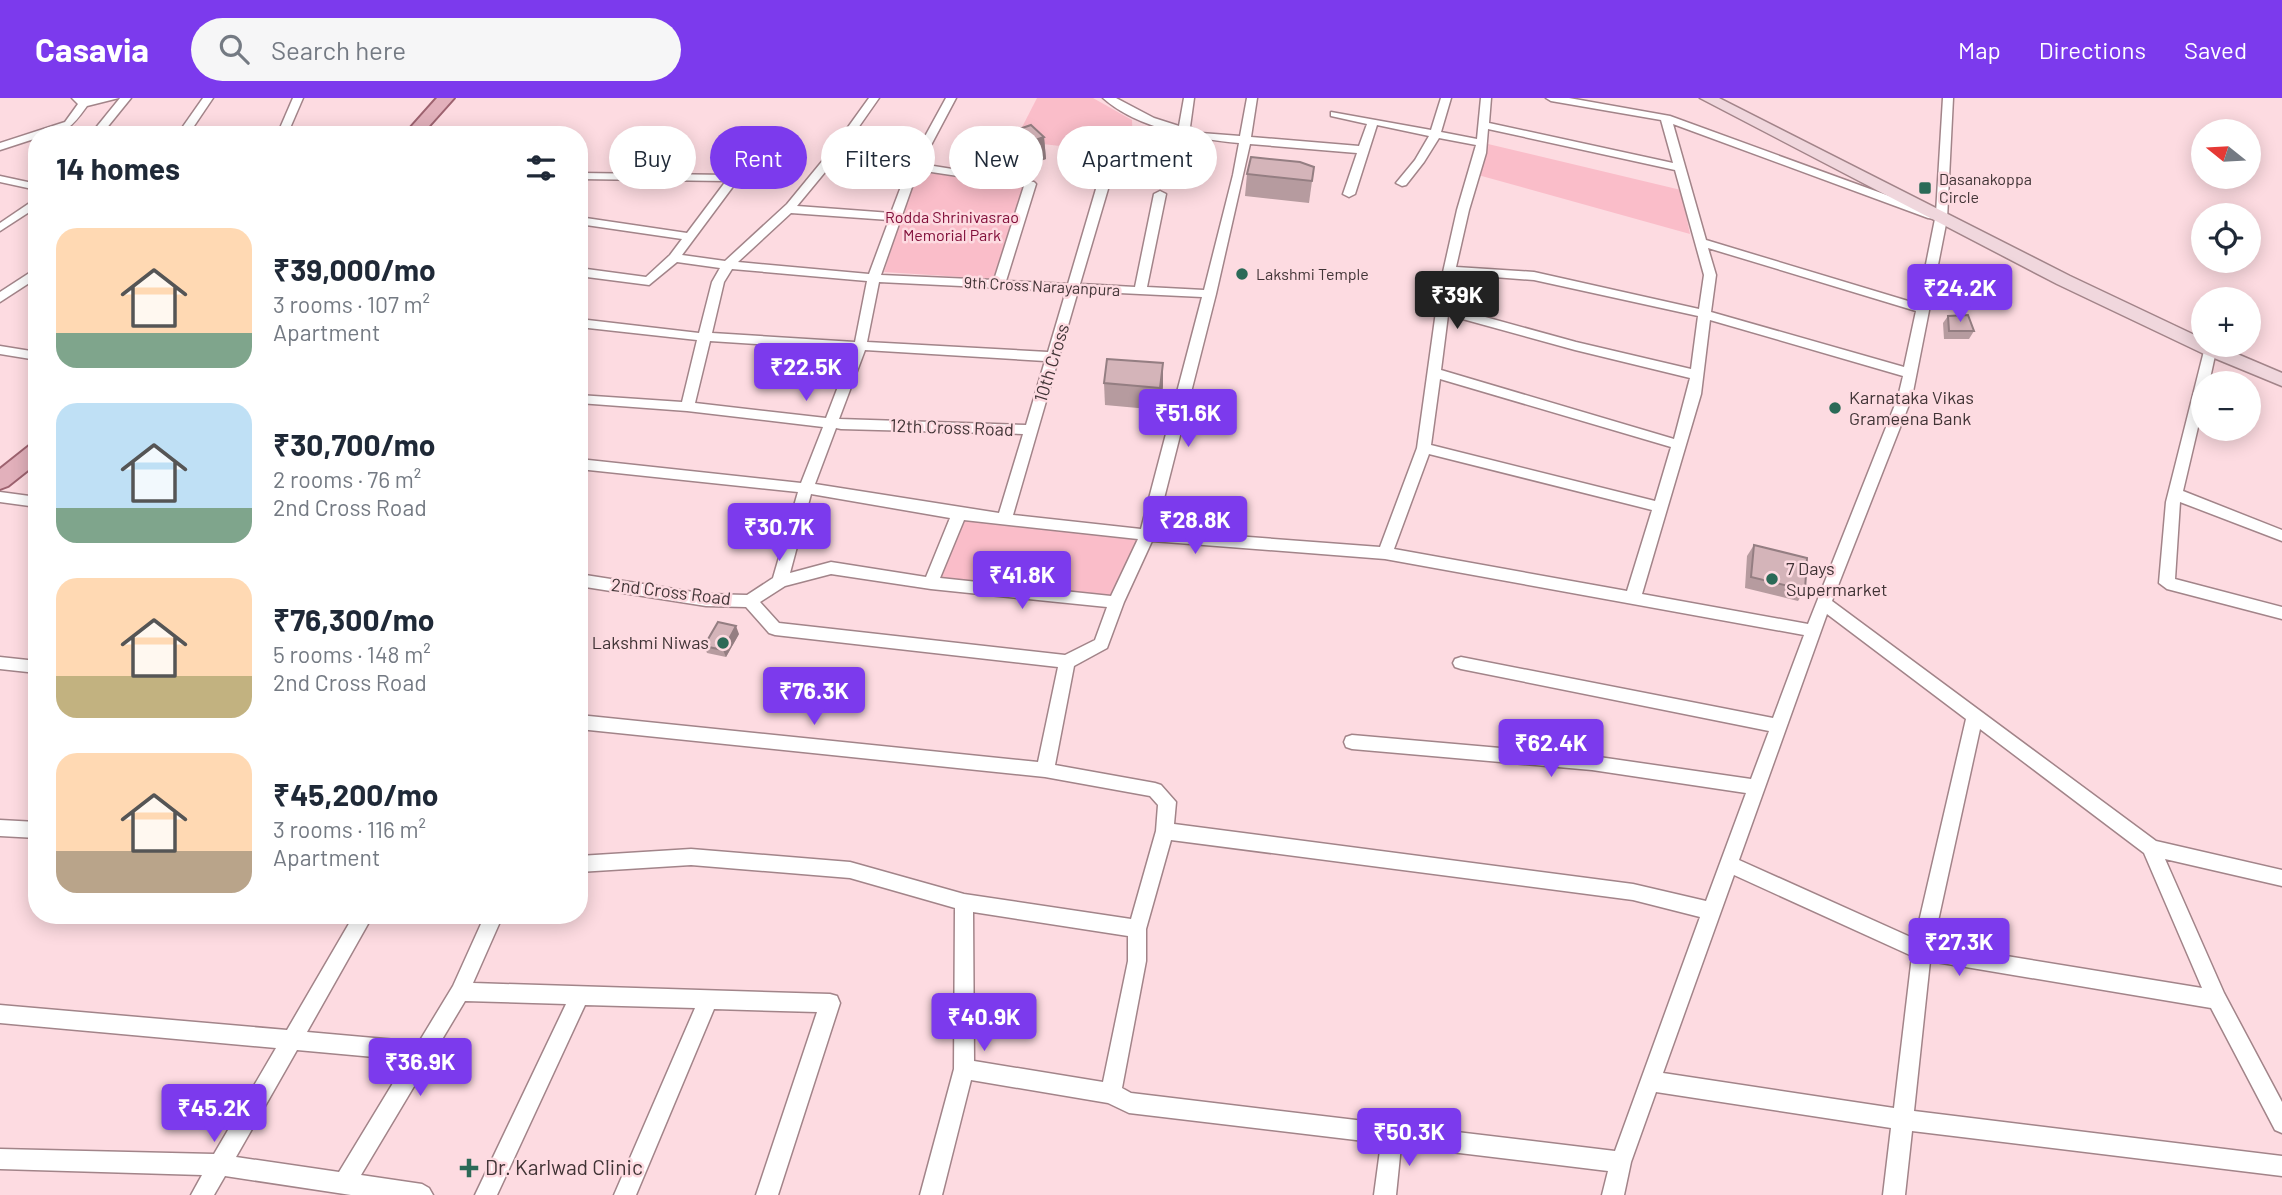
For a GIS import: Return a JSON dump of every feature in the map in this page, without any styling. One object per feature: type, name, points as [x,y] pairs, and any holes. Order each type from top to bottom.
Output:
[{"type":"main road","points":[[420,126],[446,98]]},
{"type":"main road","points":[[0,481],[28,458]]},
{"type":"street","points":[[63,126],[69,124],[80,100],[114,98]]},
{"type":"street","points":[[103,126],[126,98]]},
{"type":"street","points":[[189,126],[208,98]]},
{"type":"street","points":[[286,126],[298,98]]},
{"type":"street","points":[[854,126],[874,98]]},
{"type":"street","points":[[935,127],[951,98]]},
{"type":"street","points":[[1184,126],[1189,98]]},
{"type":"street","points":[[750,601],[775,629],[1067,662],[1101,644],[1116,602],[1147,535],[1210,294],[1252,98]]},
{"type":"street","points":[[1402,183],[1424,158],[1437,134],[1446,98]]},
{"type":"street","points":[[1385,553],[1424,448],[1442,309],[1482,143],[1486,98]]},
{"type":"street","points":[[1551,98],[1666,118],[1941,219]]},
{"type":"street","points":[[1707,98],[1813,150],[1941,219],[2191,342]]},
{"type":"street","points":[[1613,1195],[1621,1162],[1778,726],[1905,397],[1941,219],[1948,98]]},
{"type":"street","points":[[1113,99],[1150,120],[1168,126]]},
{"type":"street","points":[[1335,114],[1482,143]]},
{"type":"street","points":[[1633,598],[1697,375],[1710,275],[1666,118]]},
{"type":"street","points":[[1349,194],[1373,122]]},
{"type":"street","points":[[1484,125],[1680,168]]},
{"type":"street","points":[[1217,137],[1364,150]]},
{"type":"street","points":[[0,147],[28,138]]},
{"type":"street","points":[[687,407],[718,282],[728,265],[788,209],[821,169]]},
{"type":"street","points":[[935,170],[1030,184],[999,284]]},
{"type":"street","points":[[588,176],[710,178]]},
{"type":"street","points":[[0,179],[28,185]]},
{"type":"street","points":[[588,273],[649,281],[674,258],[726,189]]},
{"type":"street","points":[[780,581],[806,488],[833,423],[860,346],[874,278],[906,189]]},
{"type":"street","name":"10th Cross","points":[[1005,519],[1102,189]]},
{"type":"street","points":[[1140,291],[1160,194]]},
{"type":"street","points":[[0,228],[28,208]]},
{"type":"street","points":[[788,209],[896,217]]},
{"type":"street","points":[[588,221],[690,237]]},
{"type":"street","points":[[1701,242],[1922,309]]},
{"type":"street","name":"9th Cross Narayanpura","points":[[674,258],[874,278],[1210,294]]},
{"type":"street","points":[[1450,270],[1534,276],[1705,314],[1909,373]]},
{"type":"street","points":[[0,298],[6,288],[28,277]]},
{"type":"street","points":[[1442,309],[1575,346],[1697,375]]},
{"type":"street","points":[[588,324],[703,337],[1054,357]]},
{"type":"street","points":[[0,362],[6,351],[28,355]]},
{"type":"street","points":[[2209,357],[2175,494],[2167,583],[2282,613]]},
{"type":"street","points":[[2225,357],[2282,380]]},
{"type":"street","points":[[1435,373],[1679,445]]},
{"type":"street","name":"12th Cross Road","points":[[588,401],[687,407],[833,423],[1032,430]]},
{"type":"street","points":[[1424,448],[1660,507]]},
{"type":"street","points":[[588,465],[806,488],[959,514],[1147,535],[1385,553],[1813,631]]},
{"type":"street","points":[[2175,494],[2282,536]]},
{"type":"street","points":[[0,497],[28,501]]},
{"type":"street","points":[[931,583],[959,514]]},
{"type":"street","name":"2nd Cross Road","points":[[588,581],[706,600],[750,601],[780,581],[831,568],[931,583],[1116,602]]},
{"type":"street","points":[[1824,603],[2151,848],[2282,878]]},
{"type":"street","points":[[1045,770],[1067,662]]},
{"type":"street","points":[[0,663],[28,666]]},
{"type":"street","points":[[1461,663],[1778,726]]},
{"type":"street","points":[[1895,1195],[1922,951],[1975,717]]},
{"type":"street","points":[[588,723],[1045,770],[1155,790],[1167,802],[1165,831],[1137,929],[1137,961],[1111,1093]]},
{"type":"street","points":[[1352,742],[1592,763],[1756,788]]},
{"type":"street","points":[[0,828],[28,830]]},
{"type":"street","points":[[1165,831],[1633,892],[1711,911]]},
{"type":"street","points":[[2151,848],[2217,1000],[2282,1123]]},
{"type":"street","points":[[588,863],[691,857],[850,870],[964,902],[1137,929]]},
{"type":"street","points":[[1728,864],[1922,951],[2217,1000]]},
{"type":"street","points":[[931,1195],[964,1069],[964,902]]},
{"type":"street","points":[[202,1195],[359,924]]},
{"type":"street","points":[[344,1183],[460,992],[490,924]]},
{"type":"street","points":[[460,992],[830,1003],[767,1195]]},
{"type":"street","points":[[486,1195],[580,995]]},
{"type":"street","points":[[625,1195],[709,999]]},
{"type":"street","points":[[0,1014],[424,1052]]},
{"type":"street","points":[[964,1069],[1111,1093],[1129,1103],[1621,1162]]},
{"type":"street","points":[[1651,1081],[1903,1120],[2282,1166]]},
{"type":"street","points":[[1385,1195],[1392,1136]]},
{"type":"street","points":[[0,1159],[220,1165],[422,1195]]},
{"type":"green space","points":[[1037,98],[1093,98],[1132,120],[1132,126],[1057,126],[1057,146],[1043,144],[1043,126],[1023,126]]},
{"type":"green space","points":[[1488,144],[1681,190],[1690,234],[1478,175]]},
{"type":"green space","name":"Rodda Shrinivasrao Memorial Park","points":[[935,174],[949,176],[949,189],[1022,189],[993,279],[884,272],[911,189],[935,189]]},
{"type":"green space","points":[[959,514],[1147,535],[1116,602],[931,583]]},
{"type":"building","points":[[1251,157],[1300,162],[1314,167],[1312,181],[1247,174]]},
{"type":"building","points":[[1968,315],[1974,331],[1949,331],[1948,316]]},
{"type":"building","points":[[1107,359],[1163,363],[1160,388],[1104,383]]},
{"type":"building","points":[[1754,545],[1807,558],[1805,590],[1751,577]]},
{"type":"building","points":[[718,622],[736,626],[723,650],[704,646]]},
{"type":"place","name":"Dasanakoppa Circle","points":[[1925,188]]},
{"type":"place","name":"Lakshmi Temple","points":[[1242,274]]},
{"type":"place","name":"Karnataka Vikas Grameena Bank","points":[[1835,408]]},
{"type":"place","name":"7 Days Supermarket","points":[[1772,579]]},
{"type":"place","name":"Lakshmi Niwas","points":[[723,643]]},
{"type":"place","name":"Dr. Karlwad Clinic","points":[[469,1168]]}]
